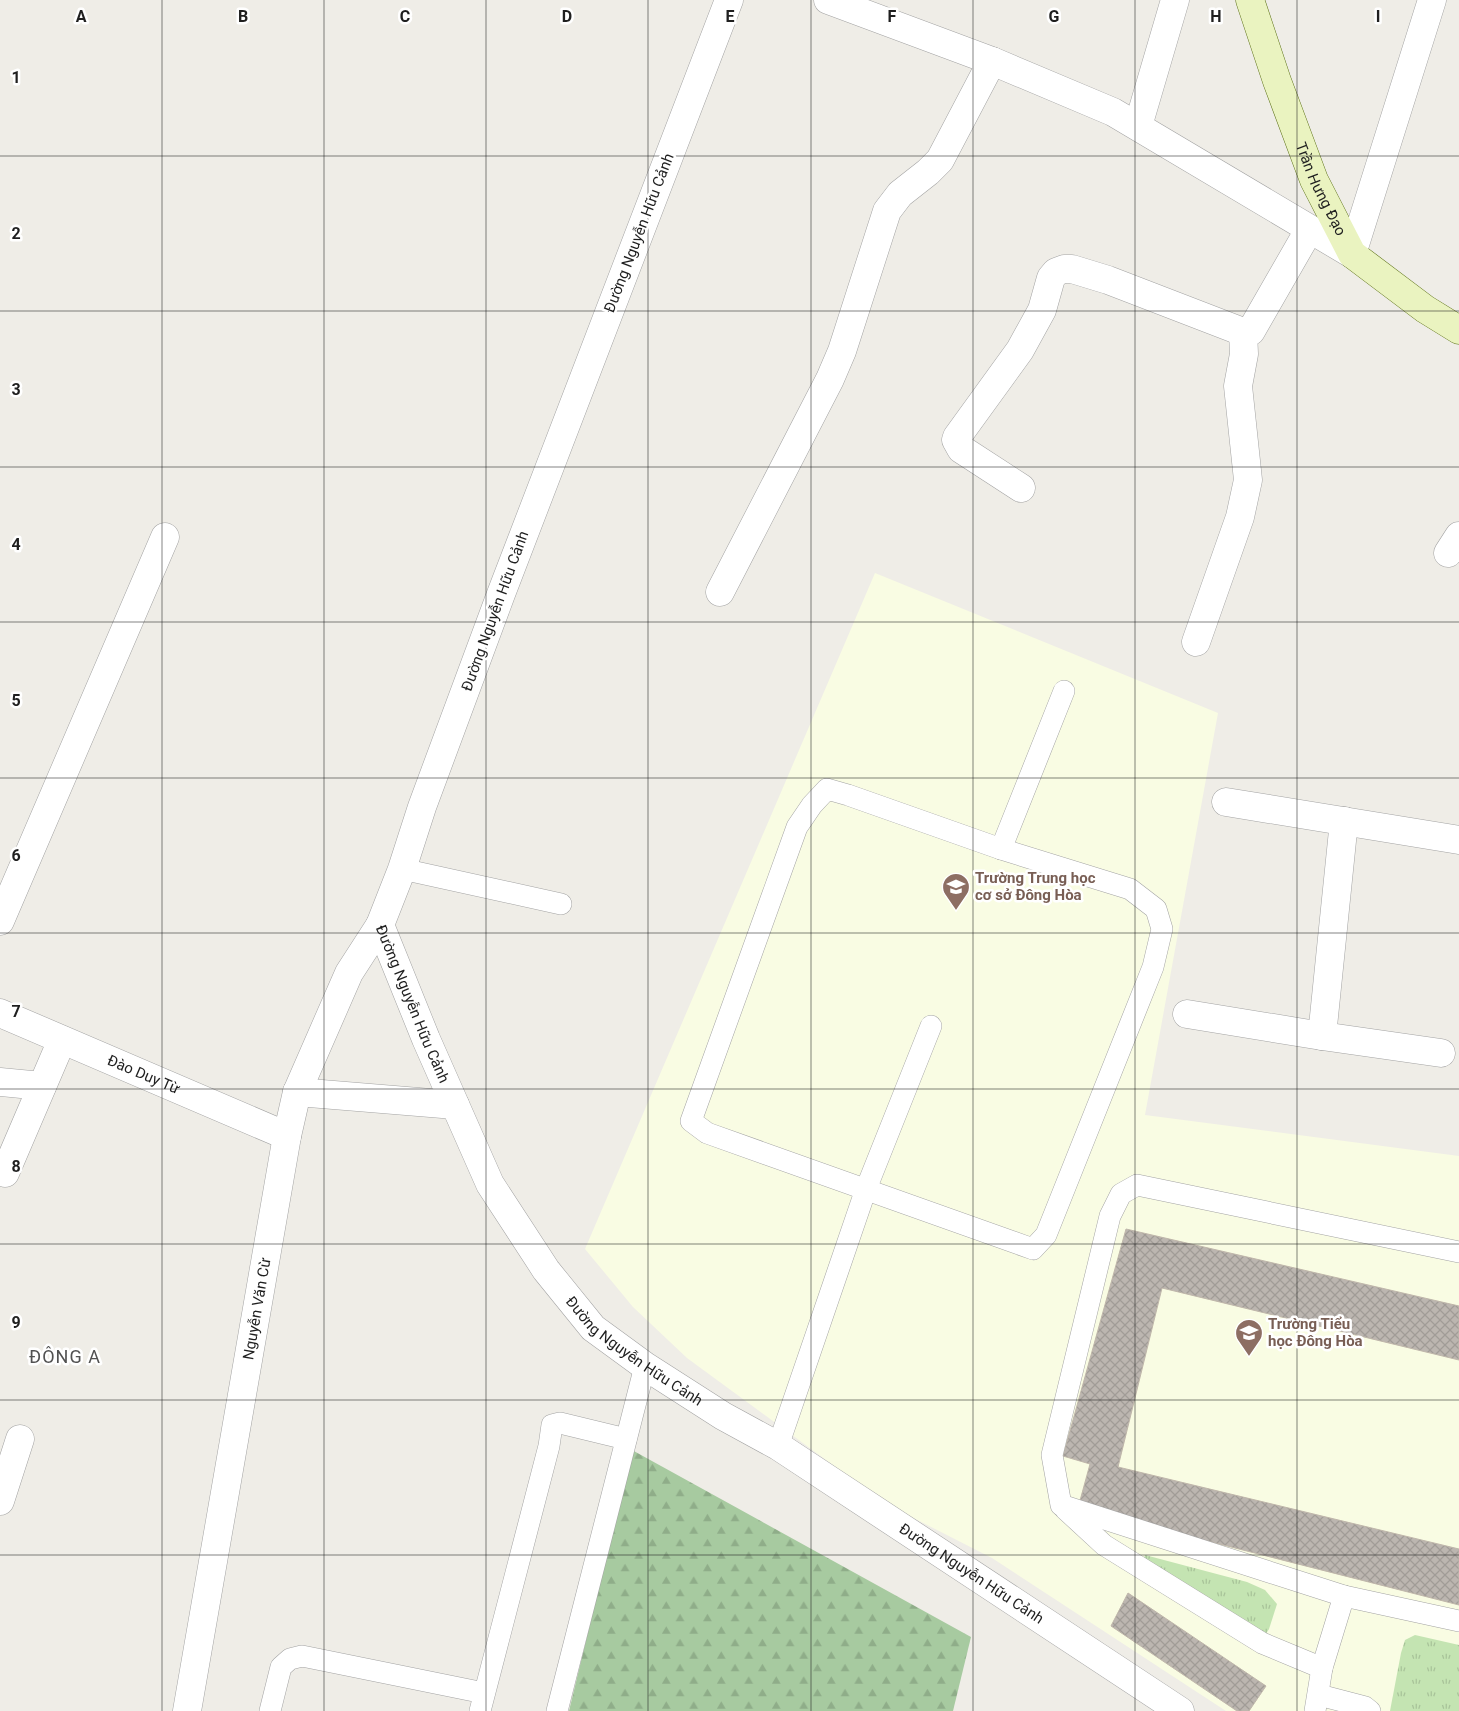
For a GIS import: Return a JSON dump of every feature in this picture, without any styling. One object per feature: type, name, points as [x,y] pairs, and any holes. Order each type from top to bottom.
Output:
[{"type":"main road","name":"Trần Hưng Đạo","points":[[1250,0],[1277,81],[1314,180],[1352,254],[1425,309],[1459,330]]},
{"type":"street","name":"Đường Nguyễn Hữu Cảnh","points":[[729,0],[501,594],[380,925],[490,1184],[546,1270],[593,1328],[645,1366],[723,1416],[778,1446],[1180,1711]]},
{"type":"street","points":[[828,0],[992,60],[1113,112],[1352,254],[1432,0]]},
{"type":"street","points":[[1138,126],[1175,0]]},
{"type":"street","points":[[720,592],[830,379],[842,350],[887,211],[900,194],[940,160],[992,60]]},
{"type":"street","points":[[1021,488],[961,449],[956,440],[1020,350],[1042,310],[1050,278],[1056,272],[1072,269],[1108,280],[1243,332],[1251,331],[1309,230]]},
{"type":"street","points":[[1196,642],[1240,517],[1248,480],[1238,386],[1244,354],[1243,332]]},
{"type":"street","points":[[0,921],[165,537]]},
{"type":"street","points":[[1226,802],[1459,840]]},
{"type":"street","points":[[1322,1036],[1344,821]]},
{"type":"street","name":"Nguyễn Văn Cừ","points":[[187,1711],[287,1136],[297,1092],[349,972],[380,925]]},
{"type":"street","name":"Đào Duy Từ","points":[[0,1013],[287,1136]]},
{"type":"street","points":[[1187,1014],[1441,1053]]},
{"type":"street","points":[[5,1174],[62,1040]]},
{"type":"street","points":[[0,1082],[42,1086]]},
{"type":"street","points":[[297,1092],[455,1105]]},
{"type":"street","points":[[0,1501],[20,1439]]},
{"type":"lane","points":[[1002,849],[1064,692]]},
{"type":"lane","points":[[827,789],[1002,849],[1130,889],[1156,909],[1162,929],[1153,967],[1046,1235],[1033,1249],[707,1133],[691,1121],[797,827],[812,805],[827,789]]},
{"type":"lane","points":[[402,869],[561,904]]},
{"type":"lane","points":[[778,1446],[866,1188],[931,1026]]},
{"type":"lane","points":[[1322,1668],[1262,1643],[1104,1545],[1061,1505],[1052,1455],[1110,1216],[1121,1194],[1137,1185],[1459,1252]]},
{"type":"lane","points":[[557,1711],[645,1366]]},
{"type":"lane","points":[[270,1711],[281,1667],[290,1659],[302,1656],[482,1702],[549,1446],[552,1425],[560,1423],[626,1439]]},
{"type":"lane","points":[[1061,1505],[1344,1596],[1459,1621]]},
{"type":"lane","points":[[1344,1596],[1322,1668],[1317,1703],[1365,1707],[1370,1711]]},
{"type":"shaded area","name":"Trường Trung học cơ sở Đông Hòa","points":[[875,573],[1218,713],[1145,1115],[1459,1156],[1459,1711],[1226,1711],[992,1558],[886,1504],[687,1358],[633,1307],[585,1249]]},
{"type":"green space","points":[[632,1450],[971,1637],[953,1711],[569,1711]]},
{"type":"green space","points":[[1145,1555],[1247,1582],[1265,1590],[1277,1604],[1269,1629],[1262,1640],[1142,1564]]},
{"type":"green space","points":[[1415,1635],[1459,1645],[1459,1711],[1390,1711],[1405,1640]]},
{"type":"building","points":[[1126,1229],[1459,1306],[1459,1360],[1162,1288],[1118,1467],[1459,1549],[1459,1605],[1078,1508],[1090,1464],[1063,1456]]},
{"type":"building","points":[[1128,1593],[1266,1686],[1249,1711],[1237,1711],[1111,1626]]},
{"type":"place","name":"Trường Trung học cơ sở Đông Hòa","points":[[956,911]]},
{"type":"place","name":"Trường Tiểu học Đông Hòa","points":[[1249,1357]]},
{"type":"district","name":"ĐÔNG A","points":[[65,1356]]}]
